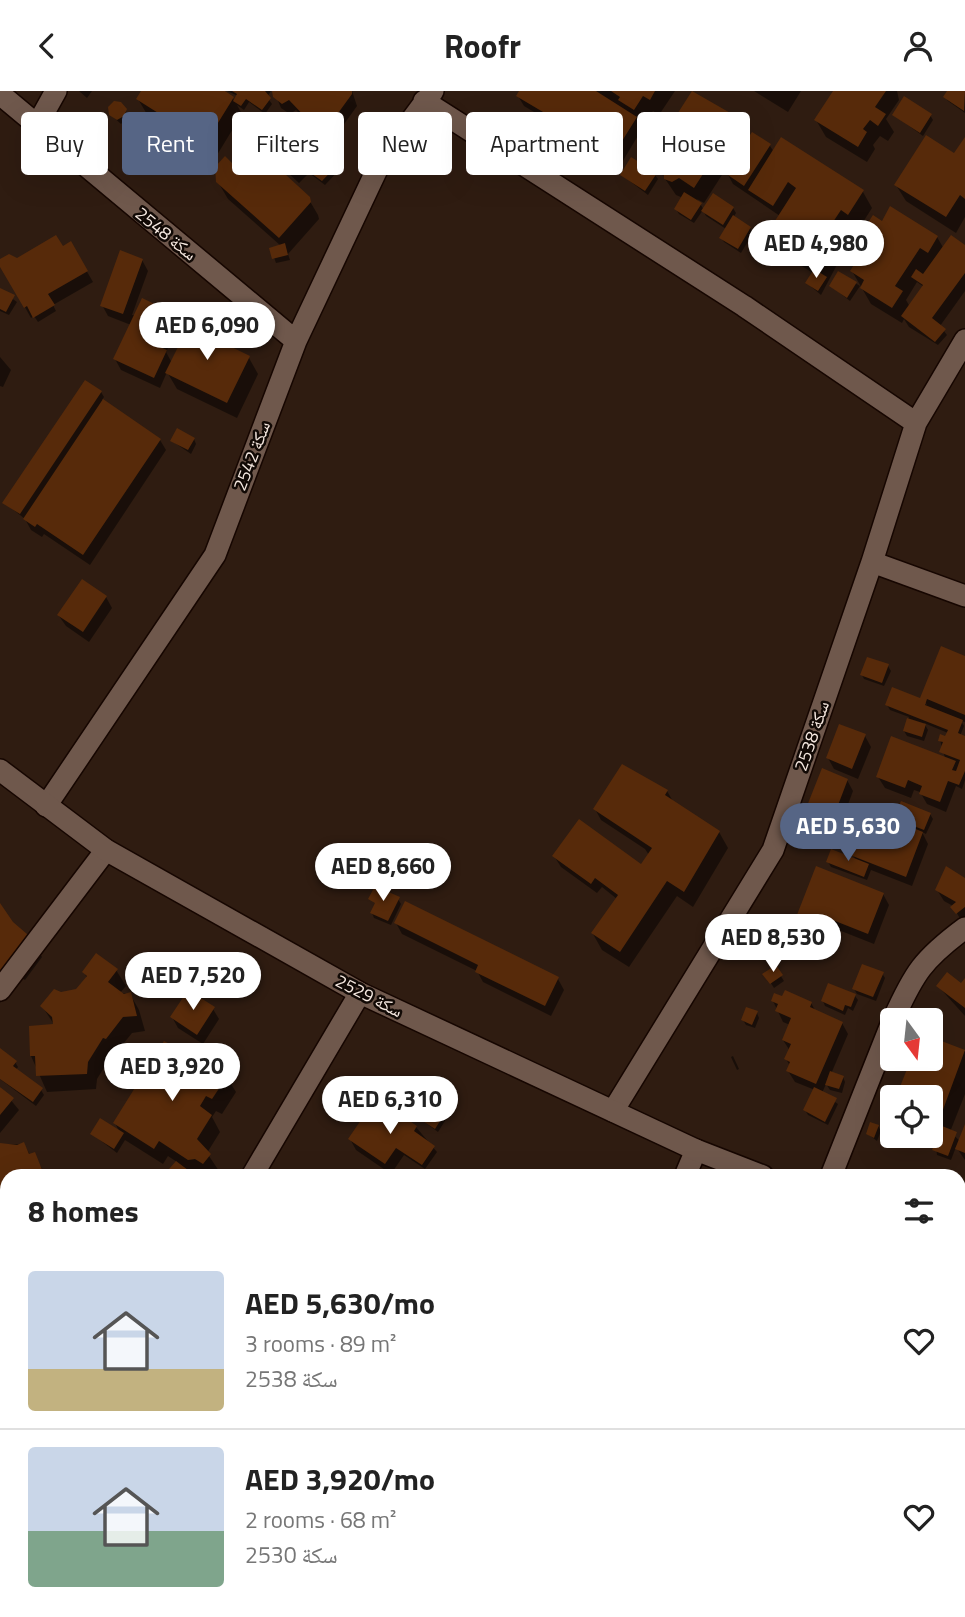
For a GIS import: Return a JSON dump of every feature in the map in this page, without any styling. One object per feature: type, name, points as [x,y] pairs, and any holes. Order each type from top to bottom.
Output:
[{"type":"street","points":[[44,112],[56,91]]},
{"type":"street","name":"سكة 2548","points":[[0,95],[21,114]]},
{"type":"street","points":[[428,96],[916,422]]},
{"type":"street","name":"سكة 2542","points":[[46,806],[215,555],[296,341],[381,161],[428,96]]},
{"type":"street","name":"سكة 2548","points":[[94,175],[296,341]]},
{"type":"street","name":"سكة 2538","points":[[614,1111],[773,851],[872,562],[916,422],[965,339]]},
{"type":"street","points":[[872,562],[965,596]]},
{"type":"street","name":"سكة 2529","points":[[0,770],[106,851],[360,993],[696,1150],[745,1169]]},
{"type":"street","points":[[0,990],[106,851]]},
{"type":"street","points":[[899,1008],[913,976],[932,953],[965,928]]},
{"type":"street","points":[[256,1169],[360,993]]},
{"type":"street","points":[[834,1169],[880,1054]]},
{"type":"street","points":[[688,1169],[696,1150]]},
{"type":"building","points":[[141,91],[225,91],[234,97],[218,123],[218,112],[157,112],[136,99]]},
{"type":"building","points":[[232,91],[265,91],[271,98],[262,110],[246,99],[241,106],[233,101],[237,94]]},
{"type":"building","points":[[272,91],[352,91],[339,112],[300,112],[289,100],[282,104],[273,97]]},
{"type":"building","points":[[519,91],[596,91],[637,117],[623,140],[623,112],[543,112],[516,96]]},
{"type":"building","points":[[611,91],[655,91],[650,100],[643,96],[634,110],[618,100],[620,97]]},
{"type":"building","points":[[692,91],[729,112],[679,112]]},
{"type":"building","points":[[833,91],[886,91],[875,107],[886,114],[878,126],[870,120],[863,129],[867,132],[858,147],[814,120]]},
{"type":"building","points":[[947,91],[965,91],[964,111],[943,97]]},
{"type":"building","points":[[904,96],[932,114],[920,133],[892,115]]},
{"type":"building","points":[[114,101],[121,102],[127,109],[117,120],[109,115],[108,107]]},
{"type":"building","points":[[752,132],[771,144],[744,186],[728,175],[750,175]]},
{"type":"building","points":[[926,135],[954,153],[965,137],[965,199],[960,195],[946,217],[894,185]]},
{"type":"building","points":[[781,137],[864,190],[848,215],[841,210],[825,234],[833,239],[816,266],[781,244],[787,234],[773,224],[796,188],[788,182],[773,206],[748,190]]},
{"type":"building","points":[[225,156],[232,163],[232,175],[286,175],[310,197],[311,202],[279,238],[216,182],[218,164]]},
{"type":"building","points":[[631,157],[637,161],[637,175],[656,175],[645,191],[620,175],[623,175]]},
{"type":"building","points":[[314,175],[328,175],[322,181]]},
{"type":"building","points":[[664,175],[702,175],[694,188],[679,178],[672,182],[664,179]]},
{"type":"building","points":[[684,192],[702,203],[691,220],[674,209]]},
{"type":"building","points":[[713,193],[734,207],[723,225],[701,211]]},
{"type":"building","points":[[890,206],[938,236],[928,253],[920,248],[895,286],[903,291],[892,308],[860,288],[864,280],[850,271],[877,229],[867,224],[873,215],[882,221]]},
{"type":"building","points":[[733,215],[751,227],[738,249],[719,238]]},
{"type":"building","points":[[56,235],[63,246],[71,241],[88,271],[48,294],[55,305],[33,318],[27,306],[24,308],[0,267],[0,259],[9,254],[17,258]]},
{"type":"building","points":[[951,235],[965,245],[965,273],[932,318],[946,329],[935,342],[901,316],[923,285],[911,277],[916,269],[923,274]]},
{"type":"building","points":[[285,243],[288,255],[272,259],[269,248]]},
{"type":"building","points":[[120,250],[143,259],[123,314],[100,306]]},
{"type":"building","points":[[814,269],[827,277],[818,291],[805,283]]},
{"type":"building","points":[[838,271],[857,282],[847,298],[829,286]]},
{"type":"building","points":[[0,288],[15,295],[6,312],[0,309]]},
{"type":"building","points":[[142,298],[182,317],[172,338],[163,334],[158,346],[167,350],[154,378],[113,359]]},
{"type":"building","points":[[193,317],[213,327],[209,336],[250,356],[227,403],[165,373]]},
{"type":"building","points":[[85,380],[102,391],[20,514],[2,503]]},
{"type":"building","points":[[103,399],[161,439],[83,555],[37,524],[35,527],[23,519]]},
{"type":"building","points":[[177,428],[195,438],[188,450],[170,441]]},
{"type":"building","points":[[82,579],[107,596],[83,632],[57,615]]},
{"type":"building","points":[[941,646],[965,656],[965,715],[927,699],[925,705],[963,720],[958,733],[965,736],[965,771],[959,785],[948,781],[940,802],[919,794],[922,786],[908,780],[905,788],[876,777],[891,736],[956,761],[952,770],[956,771],[960,760],[939,752],[943,742],[938,741],[940,734],[945,736],[948,730],[885,705],[892,687],[920,698]]},
{"type":"building","points":[[867,657],[889,664],[882,683],[860,675]]},
{"type":"building","points":[[907,718],[926,724],[922,737],[903,731]]},
{"type":"building","points":[[839,724],[866,734],[852,769],[826,758]]},
{"type":"building","points":[[622,764],[668,790],[665,795],[720,831],[684,892],[667,881],[620,952],[591,933],[618,895],[595,878],[591,884],[552,856],[579,819],[641,864],[652,848],[593,809]]},
{"type":"building","points":[[822,768],[848,779],[832,821],[805,811]]},
{"type":"building","points":[[901,801],[931,813],[924,830],[893,818]]},
{"type":"building","points":[[859,806],[923,832],[906,877],[850,855],[857,838],[848,834]]},
{"type":"building","points":[[831,849],[869,864],[864,877],[826,862]]},
{"type":"building","points":[[816,866],[884,893],[868,934],[830,919],[815,948],[788,938]]},
{"type":"building","points":[[946,866],[965,878],[965,907],[956,914],[950,907],[956,902],[935,890]]},
{"type":"building","points":[[375,886],[400,897],[388,921],[370,913],[375,903],[368,899]]},
{"type":"building","points":[[405,901],[559,977],[545,1006],[475,972],[478,965],[394,923]]},
{"type":"building","points":[[0,903],[13,922],[34,940],[0,975]]},
{"type":"building","points":[[96,953],[118,969],[108,982],[124,994],[131,992],[137,1016],[123,1017],[106,1039],[103,1038],[88,1062],[87,1074],[36,1076],[35,1056],[30,1056],[29,1026],[53,1024],[52,1017],[40,1006],[54,989],[61,992],[76,989],[87,976],[82,972]]},
{"type":"building","points":[[862,964],[884,972],[873,997],[852,989]]},
{"type":"building","points":[[776,965],[783,975],[770,984],[762,974]]},
{"type":"building","points":[[947,972],[961,983],[965,978],[965,1008],[936,986]]},
{"type":"building","points":[[828,983],[856,994],[851,1007],[845,1005],[843,1011],[821,1001]]},
{"type":"building","points":[[188,990],[215,1007],[197,1035],[170,1017]]},
{"type":"building","points":[[785,990],[812,1002],[810,1007],[843,1022],[816,1084],[786,1071],[790,1062],[784,1059],[791,1044],[782,1040],[791,1018],[775,1011],[778,1004],[771,1001],[774,993],[782,996]]},
{"type":"building","points":[[746,1007],[758,1011],[752,1025],[741,1020]]},
{"type":"building","points":[[164,1041],[228,1075],[212,1099],[206,1096],[200,1106],[212,1115],[197,1139],[211,1154],[203,1164],[195,1159],[188,1160],[159,1141],[154,1149],[113,1123]]},
{"type":"building","points":[[943,1042],[965,1050],[943,1110],[943,1085],[901,1085],[906,1071],[943,1071]]},
{"type":"building","points":[[0,1048],[17,1061],[13,1066],[43,1088],[33,1102],[0,1079]]},
{"type":"building","points":[[830,1071],[844,1076],[839,1089],[825,1085]]},
{"type":"building","points":[[0,1087],[14,1098],[0,1115]]},
{"type":"building","points":[[814,1087],[837,1098],[825,1122],[803,1110]]},
{"type":"building","points":[[422,1097],[447,1110],[435,1129],[412,1114]]},
{"type":"building","points":[[372,1104],[385,1112],[389,1107],[417,1126],[414,1131],[435,1146],[422,1165],[396,1148],[385,1164],[348,1139]]},
{"type":"building","points":[[100,1118],[124,1133],[114,1149],[90,1134]]},
{"type":"building","points":[[870,1122],[879,1125],[874,1138],[866,1134]]},
{"type":"building","points":[[965,1124],[965,1153],[955,1149]]},
{"type":"building","points":[[943,1126],[957,1132],[948,1156],[932,1150],[943,1148]]},
{"type":"building","points":[[24,1142],[29,1154],[35,1152],[42,1169],[0,1169],[0,1143],[17,1145]]},
{"type":"building","points":[[176,1161],[187,1169],[169,1169]]}]
